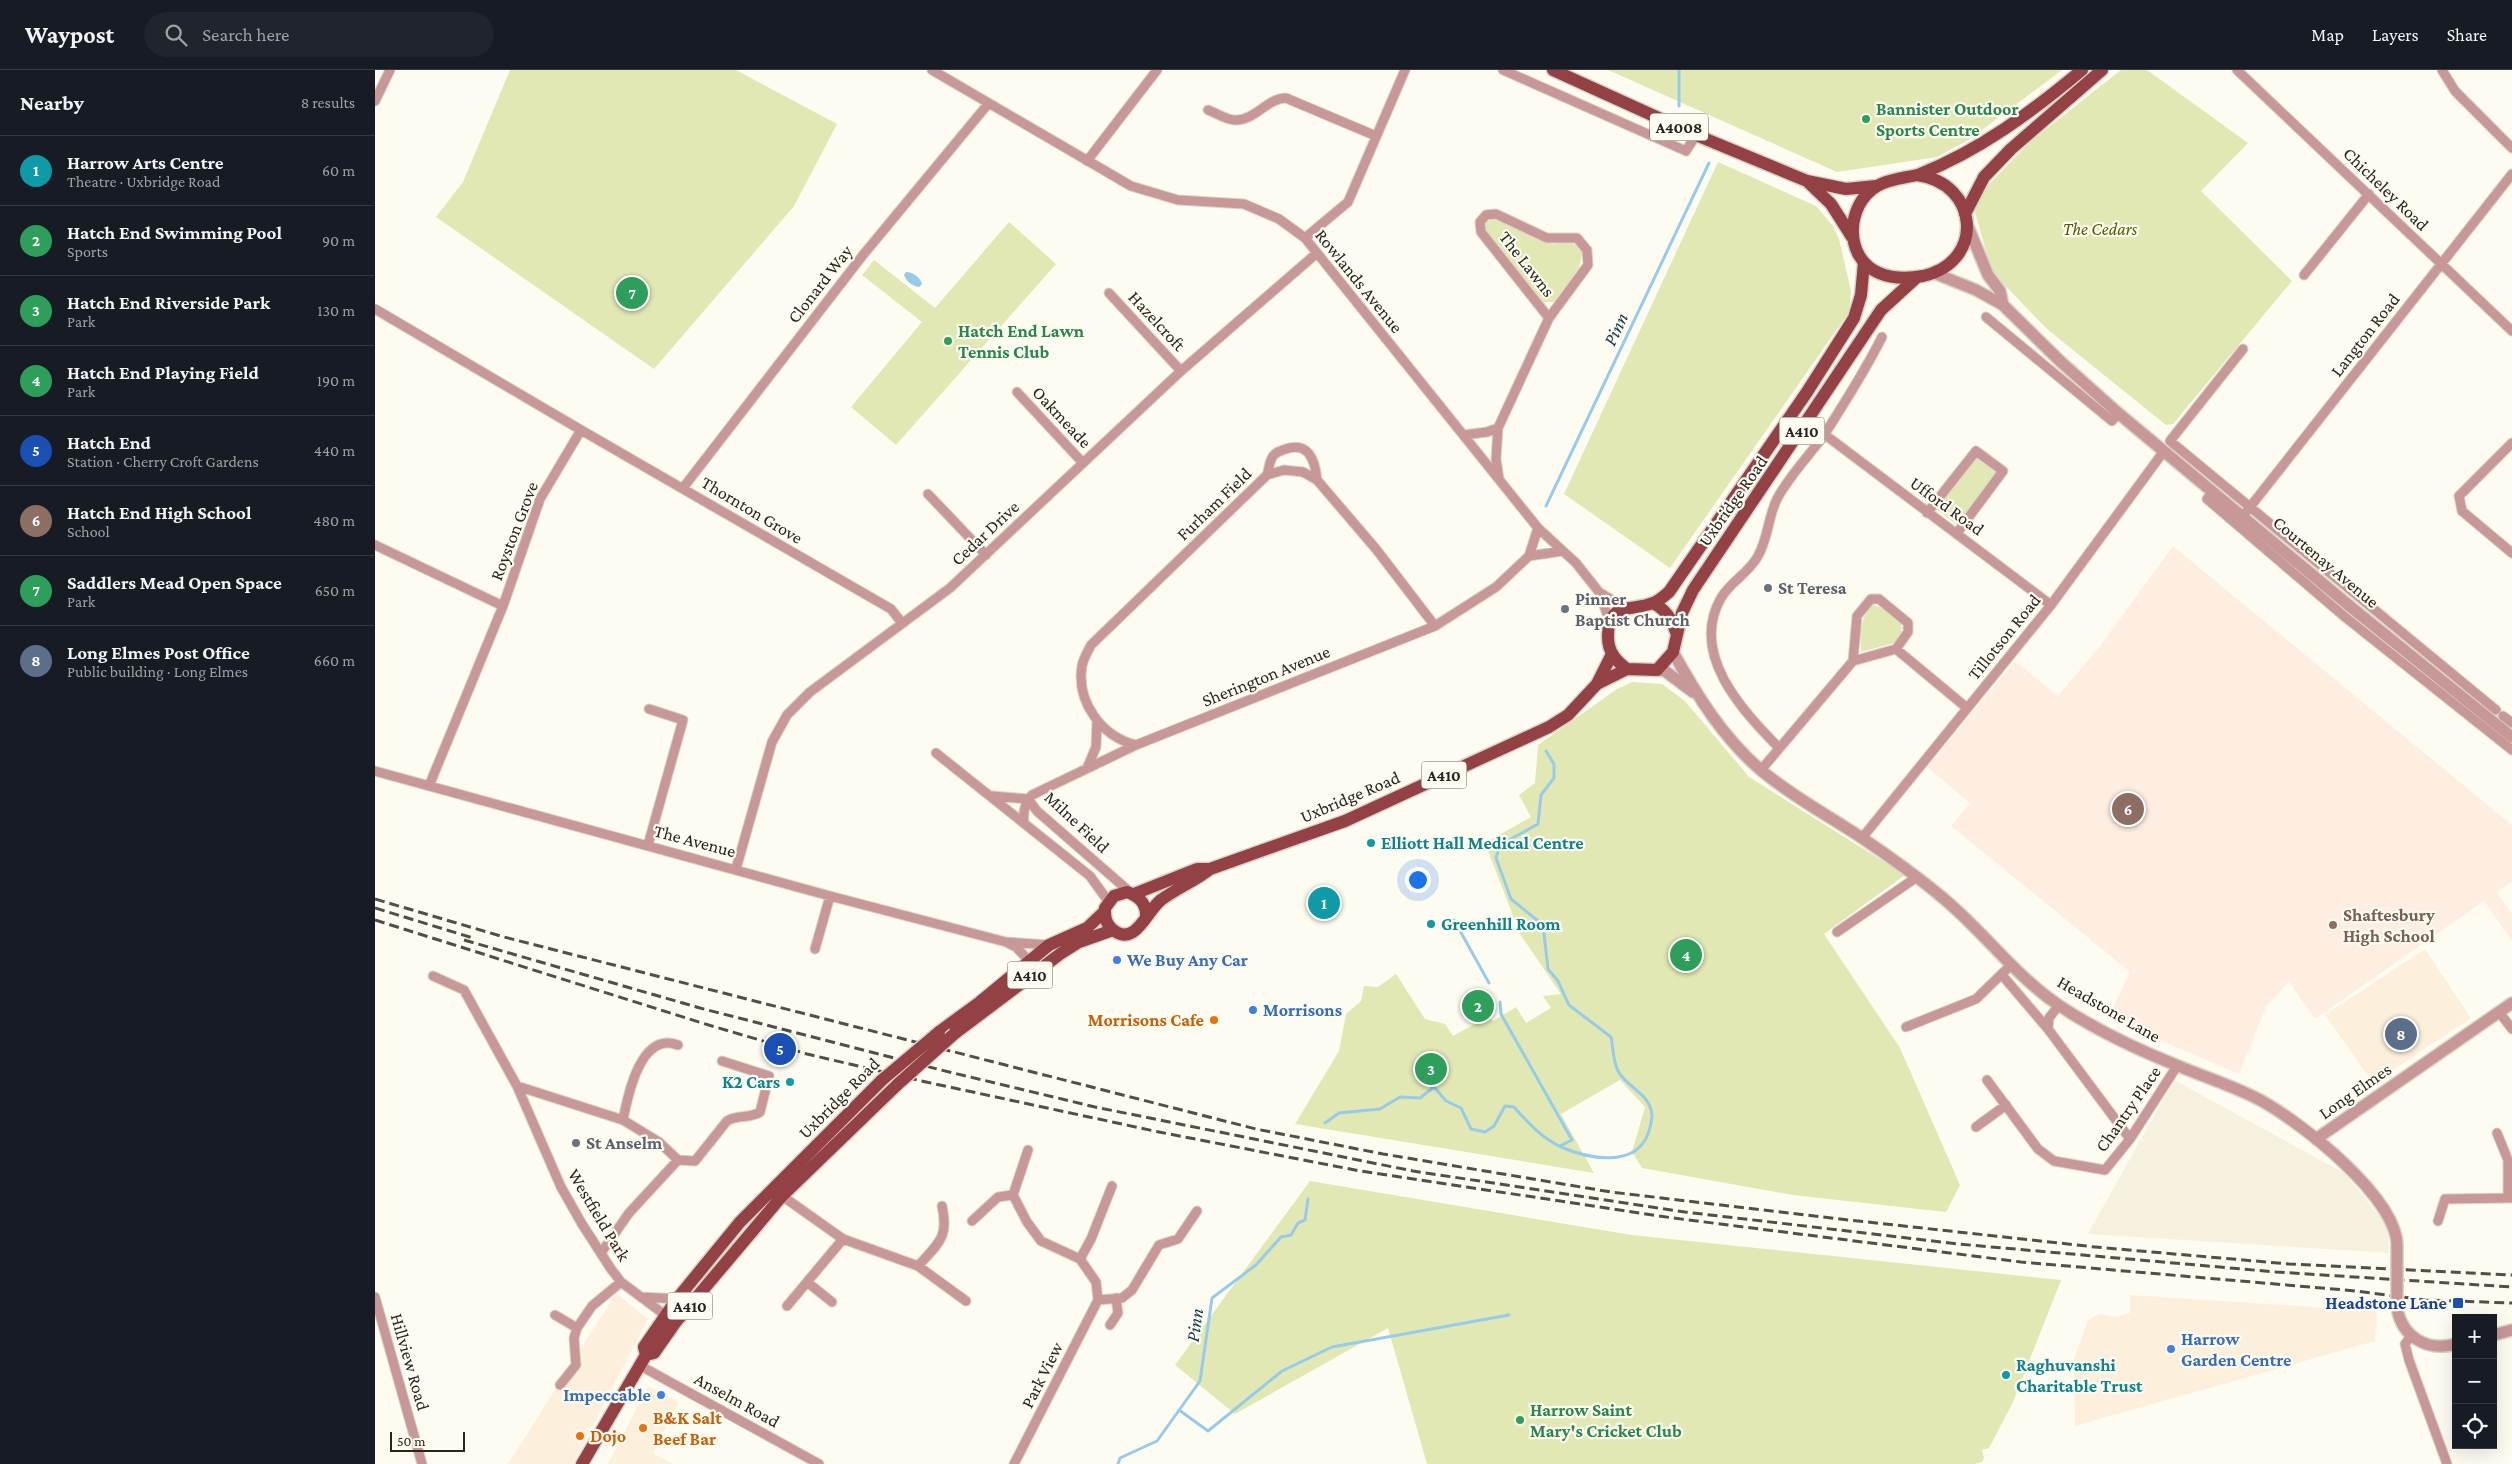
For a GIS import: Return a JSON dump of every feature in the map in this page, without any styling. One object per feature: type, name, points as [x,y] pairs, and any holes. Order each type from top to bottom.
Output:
[{"type":"main road","name":"A4008","points":[[1553,70],[1696,135],[1807,181],[1846,189],[1876,186]]},
{"type":"main road","points":[[2082,70],[2012,124],[1955,158],[1917,175],[1896,179],[1876,186],[1859,204],[1852,227],[1853,238],[1864,262],[1875,271],[1898,279],[1934,273],[1951,264],[1964,244],[1966,219],[1984,177],[2011,149],[2102,70]]},
{"type":"main road","points":[[1917,175],[1932,177],[1943,182],[1957,197],[1966,219]]},
{"type":"main road","name":"A4008","points":[[1807,181],[1831,204],[1853,238]]},
{"type":"main road","name":"Uxbridge Road","points":[[1624,608],[1653,603],[1669,592],[1801,400],[1854,318],[1860,300],[1864,262]]},
{"type":"main road","name":"Uxbridge Road","points":[[1673,652],[1685,603],[1693,590],[1871,325],[1888,303],[1917,277]]},
{"type":"main road","points":[[1653,603],[1662,608],[1671,617],[1677,632]]},
{"type":"main road","points":[[1624,608],[1616,613],[1610,622],[1608,638],[1612,654],[1627,669]]},
{"type":"main road","points":[[1657,670],[1673,652]]},
{"type":"main road","name":"Uxbridge Road","points":[[643,1360],[654,1353],[675,1323],[783,1196],[877,1103],[1034,965],[1049,946],[1087,928],[1121,893],[1133,894],[1197,869],[1210,869],[1345,821],[1549,727],[1568,715],[1597,684],[1612,654]]},
{"type":"main road","name":"Uxbridge Road","points":[[1597,684],[1627,669],[1657,670]]},
{"type":"main road","name":"Uxbridge Road","points":[[582,1464],[643,1360],[644,1347],[664,1315],[740,1222],[862,1098],[906,1058],[939,1032],[1034,965],[1079,942],[1113,930],[1121,934],[1132,932],[1143,924],[1145,917],[1162,899],[1199,878],[1210,869]]},
{"type":"main road","points":[[1133,894],[1145,906],[1145,917]]},
{"type":"main road","points":[[1107,906],[1107,923],[1113,930]]},
{"type":"street","points":[[375,101],[390,70]]},
{"type":"street","name":"Rowlands Avenue","points":[[932,70],[1131,186],[1178,200],[1244,204],[1279,219],[1305,238],[1538,528],[1563,551],[1599,592],[1624,608]]},
{"type":"street","points":[[1087,161],[1157,70]]},
{"type":"street","points":[[1305,238],[1348,202],[1405,70]]},
{"type":"street","points":[[1503,70],[1687,151],[1696,135]]},
{"type":"street","name":"Chicheley Road","points":[[2237,70],[2512,331]]},
{"type":"street","points":[[2442,70],[2455,91],[2512,148]]},
{"type":"street","points":[[1208,110],[1235,120],[1249,116],[1278,98],[1286,98],[1376,136]]},
{"type":"street","name":"Clonard Way","points":[[683,488],[863,255],[988,104]]},
{"type":"street","name":"Langton Road","points":[[2246,511],[2512,174]]},
{"type":"street","points":[[2304,275],[2369,194]]},
{"type":"street","name":"The Lawns","points":[[1498,428],[1549,318],[1588,265],[1587,250],[1577,238],[1547,238],[1496,214],[1487,215],[1480,222],[1481,232],[1549,318]]},
{"type":"street","name":"Courtenay Avenue","points":[[1966,219],[1988,275],[2000,291],[2003,305]]},
{"type":"street","name":"Cedar Drive","points":[[736,869],[772,742],[787,715],[810,692],[950,588],[1181,371],[1317,253]]},
{"type":"street","name":"Courtenay Avenue","points":[[1934,273],[1976,290],[2003,305],[2061,362],[2118,413],[2167,446],[2482,705],[2511,734]]},
{"type":"street","name":"Hazelcroft","points":[[1109,293],[1181,371]]},
{"type":"street","points":[[375,310],[581,430]]},
{"type":"street","points":[[1986,316],[2112,421],[2118,413]]},
{"type":"street","points":[[2007,334],[2020,321]]},
{"type":"street","points":[[1779,748],[1748,717],[1730,690],[1715,659],[1710,635],[1713,612],[1722,596],[1758,556],[1777,498],[1824,434],[1882,337]]},
{"type":"street","name":"Tillotson Road","points":[[1862,838],[2051,605],[2167,446],[2243,349]]},
{"type":"street","name":"Oakmeade","points":[[1017,392],[1083,463]]},
{"type":"street","points":[[1464,435],[1487,432],[1498,428],[1496,459],[1499,480]]},
{"type":"street","name":"Thornton Grove","points":[[581,430],[891,609],[902,623]]},
{"type":"street","name":"Royston Grove","points":[[429,786],[503,606],[540,499],[581,430]]},
{"type":"street","name":"Ufford Road","points":[[1824,434],[2051,605]]},
{"type":"street","points":[[2512,443],[2459,496],[2462,511],[2512,553]]},
{"type":"street","name":"Courtenay Avenue","points":[[2167,446],[2210,495],[2348,612],[2494,718],[2512,723]]},
{"type":"street","points":[[1267,475],[1271,459],[1275,453],[1291,447],[1300,448],[1311,456],[1315,462],[1317,480]]},
{"type":"street","points":[[1927,513],[1976,451],[2003,470],[1957,533]]},
{"type":"street","name":"Furham Field","points":[[1135,745],[1120,741],[1109,734],[1097,721],[1083,693],[1082,666],[1091,645],[1267,475],[1284,470],[1294,471],[1303,472],[1317,480],[1376,550],[1435,626]]},
{"type":"street","points":[[928,494],[986,555]]},
{"type":"street","name":"Courtenay Avenue","points":[[2210,495],[2246,511],[2348,612],[2482,705]]},
{"type":"street","name":"Sherington Avenue","points":[[1028,799],[1032,795],[1089,766],[1135,745],[1435,626],[1496,587],[1529,556],[1538,528]]},
{"type":"street","points":[[375,545],[503,606]]},
{"type":"street","points":[[1529,556],[1563,551]]},
{"type":"street","points":[[1599,592],[1610,622]]},
{"type":"street","points":[[1761,770],[1853,661],[1896,650],[1908,632],[1908,623],[1879,599],[1871,599],[1857,616],[1853,661]]},
{"type":"street","points":[[1896,650],[1967,708]]},
{"type":"street","name":"Headstone Lane","points":[[1673,652],[1696,694],[1715,721],[1761,770],[1804,802],[1862,838],[1917,877],[1945,900],[2011,965],[2059,1005],[2120,1040],[2261,1101],[2316,1139],[2360,1180],[2389,1214],[2397,1237],[2397,1308],[2403,1327],[2411,1336]]},
{"type":"street","name":"Headstone Lane","points":[[1657,670],[1665,671],[1696,694]]},
{"type":"street","points":[[648,845],[683,720],[649,709]]},
{"type":"street","name":"Courtenay Avenue","points":[[2494,718],[2512,750]]},
{"type":"street","name":"Furham Field","points":[[1089,766],[1096,747],[1097,721]]},
{"type":"street","name":"Milne Field","points":[[936,753],[993,796],[1090,876],[1107,906]]},
{"type":"street","name":"The Avenue","points":[[375,771],[830,896],[1006,942],[1049,946]]},
{"type":"street","name":"Milne Field","points":[[993,796],[1028,799],[1037,810],[1133,894]]},
{"type":"street","points":[[1024,823],[1023,815],[1028,799]]},
{"type":"street","points":[[1837,932],[1917,877]]},
{"type":"street","points":[[815,949],[830,896]]},
{"type":"street","name":"The Avenue","points":[[1006,942],[1016,947],[1034,965]]},
{"type":"street","points":[[1906,1027],[1976,999],[1988,985],[2011,965]]},
{"type":"street","points":[[2001,975],[2048,1029],[2130,1140]]},
{"type":"street","name":"Westfield Park","points":[[433,976],[464,990],[493,1039],[517,1086],[561,1186],[601,1254],[621,1282],[675,1323]]},
{"type":"street","name":"Long Elmes","points":[[2316,1139],[2512,1003]]},
{"type":"street","points":[[2048,1029],[2049,1018],[2059,1005]]},
{"type":"street","points":[[2499,1012],[2512,1029]]},
{"type":"street","points":[[623,1120],[627,1102],[648,1051],[662,1042],[678,1044]]},
{"type":"street","points":[[517,1086],[623,1120],[659,1142],[678,1160],[695,1161],[727,1121],[734,1116],[755,1116],[760,1112],[769,1076],[722,1061]]},
{"type":"street","name":"Chantry Place","points":[[2006,1106],[2038,1149],[2054,1161],[2105,1170],[2130,1140],[2177,1066]]},
{"type":"street","points":[[1976,1127],[2006,1106],[1987,1080]]},
{"type":"street","points":[[2438,1222],[2445,1199],[2510,1198],[2508,1160],[2497,1133]]},
{"type":"street","points":[[1028,1150],[1013,1195],[1027,1222],[1041,1241],[1080,1259],[1096,1282],[1097,1300],[1123,1298],[1132,1290],[1159,1245],[1178,1239],[1197,1211]]},
{"type":"street","points":[[601,1254],[629,1213],[678,1160]]},
{"type":"street","points":[[1080,1259],[1091,1239],[1112,1186]]},
{"type":"street","points":[[772,1188],[843,1238],[918,1266],[966,1301]]},
{"type":"street","points":[[972,1221],[998,1197],[1013,1195]]},
{"type":"street","points":[[918,1266],[941,1238],[946,1225],[941,1206]]},
{"type":"street","points":[[787,1306],[843,1238]]},
{"type":"street","points":[[560,1385],[576,1365],[574,1338],[577,1328],[592,1306],[621,1282]]},
{"type":"street","points":[[807,1282],[833,1302]]},
{"type":"street","name":"Hillview Road","points":[[375,1297],[422,1464]]},
{"type":"street","points":[[641,1297],[677,1299]]},
{"type":"street","points":[[1110,1324],[1118,1313],[1116,1298]]},
{"type":"street","name":"Park View","points":[[1014,1464],[1097,1300]]},
{"type":"street","points":[[555,1315],[577,1328]]},
{"type":"street","points":[[2497,1334],[2512,1330]]},
{"type":"street","points":[[2447,1464],[2409,1360],[2405,1344],[2411,1336],[2421,1343],[2434,1346],[2452,1344]]},
{"type":"street","name":"Anselm Road","points":[[643,1360],[819,1464]]},
{"type":"shaded area","points":[[2173,546],[2512,825],[2512,882],[2497,892],[2512,914],[2512,941],[2484,901],[2315,1019],[2289,982],[2266,1007],[2239,1074],[2108,1018],[2130,972],[1951,826],[1970,803],[1927,767],[2015,661],[2058,696],[2100,646]]},
{"type":"shaded area","points":[[2425,949],[2471,1018],[2373,1083],[2325,1015]]},
{"type":"shaded area","points":[[2174,1080],[2344,1173],[2387,1225],[2389,1253],[2088,1234]]},
{"type":"shaded area","points":[[616,1293],[648,1319],[573,1464],[508,1464]]},
{"type":"shaded area","points":[[2130,1295],[2377,1311],[2375,1341],[2075,1426],[2074,1359],[2088,1320],[2100,1314],[2115,1317],[2130,1313]]},
{"type":"shaded area","points":[[648,1386],[679,1402],[653,1453],[673,1464],[608,1464]]},
{"type":"green space","points":[[510,70],[736,70],[837,124],[794,206],[654,369],[436,217],[463,182]]},
{"type":"green space","name":"Bannister Outdoor Sports Centre","points":[[1608,70],[2062,70],[1970,139],[1937,157],[1837,172]]},
{"type":"green space","name":"The Cedars","points":[[2121,70],[2147,70],[2248,143],[2201,191],[2292,281],[2173,424],[2166,425],[2047,329],[1992,272],[1972,202],[2031,141]]},
{"type":"green space","points":[[1718,162],[1816,206],[1833,226],[1839,239],[1851,291],[1849,312],[1670,568],[1564,494]]},
{"type":"green space","points":[[1497,219],[1553,244],[1570,241],[1583,250],[1579,268],[1554,302],[1542,302],[1485,231],[1486,221]]},
{"type":"green space","name":"Hatch End Lawn Tennis Club","points":[[1009,222],[1056,264],[896,445],[851,407],[922,322],[862,275],[874,260],[935,308]]},
{"type":"green space","points":[[1976,458],[1997,473],[1957,525],[1936,509]]},
{"type":"green space","points":[[1873,605],[1883,608],[1901,623],[1902,634],[1894,643],[1861,652],[1863,621],[1868,610]]},
{"type":"green space","points":[[1632,682],[1662,684],[1685,701],[1749,777],[1905,875],[1824,934],[1900,1048],[1960,1185],[1946,1212],[1793,1195],[1642,1168],[1632,1152],[1645,1107],[1620,1080],[1561,1114],[1594,1173],[1295,1124],[1339,1051],[1346,1014],[1361,1001],[1364,986],[1378,987],[1396,974],[1425,1019],[1445,1024],[1453,1036],[1489,1016],[1493,1021],[1516,1007],[1526,1023],[1551,1008],[1543,996],[1561,994],[1520,934],[1485,843],[1531,817],[1519,795],[1535,783],[1538,745],[1617,689]]},
{"type":"green space","points":[[1310,1181],[1632,1235],[2061,1280],[2013,1402],[1989,1448],[1982,1450],[1984,1458],[1982,1462],[1974,1464],[1427,1464],[1388,1328],[1235,1414],[1175,1365]]},
{"type":"water","points":[[906,272],[916,275],[922,284],[919,287],[910,283],[904,275]]},
{"type":"waterway","name":"Pinn","points":[[1679,70],[1679,106]]},
{"type":"waterway","name":"Pinn","points":[[1546,506],[1709,163]]},
{"type":"waterway","points":[[1325,1123],[1339,1113],[1380,1109],[1400,1097],[1420,1098],[1434,1087],[1446,1101],[1461,1108],[1471,1129],[1485,1132],[1494,1126],[1505,1106],[1514,1107],[1536,1130],[1554,1143],[1585,1155],[1610,1158],[1622,1156],[1633,1152],[1642,1145],[1651,1124],[1652,1115],[1647,1101],[1618,1071],[1611,1037],[1569,1005],[1558,981],[1548,969],[1543,925],[1511,899],[1496,858],[1500,845],[1538,824],[1541,795],[1554,778],[1554,764],[1546,751]]},
{"type":"waterway","points":[[1454,920],[1489,983]]},
{"type":"waterway","points":[[1500,1002],[1501,1014],[1572,1140],[1560,1146]]},
{"type":"waterway","name":"Pinn","points":[[1118,1464],[1120,1458],[1157,1441],[1200,1381],[1212,1298],[1256,1265],[1281,1237],[1291,1235],[1298,1223],[1305,1220],[1308,1199]]},
{"type":"waterway","points":[[1179,1410],[1208,1431],[1282,1371],[1332,1347],[1509,1315]]},
{"type":"railway","points":[[375,899],[504,937],[1256,1129],[1383,1154],[1611,1192],[2095,1247],[2289,1264],[2512,1275]]},
{"type":"railway","points":[[375,908],[473,938]]},
{"type":"railway","points":[[375,920],[807,1054],[926,1082],[1159,1132],[1360,1171],[1673,1218],[2021,1262],[2356,1291],[2425,1300],[2512,1303]]},
{"type":"railway","points":[[464,940],[700,1008],[941,1070],[1095,1107],[1413,1171],[1685,1212],[1958,1244],[2276,1272],[2512,1287]]},
{"type":"place","name":"Bannister Outdoor Sports Centre","points":[[1866,119]]},
{"type":"place","name":"Saddlers Mead Open Space","points":[[632,293]]},
{"type":"place","name":"Hatch End Lawn Tennis Club","points":[[948,341]]},
{"type":"place","name":"St Teresa","points":[[1768,588]]},
{"type":"place","name":"Pinner Baptist Church","points":[[1565,609]]},
{"type":"place","name":"Hatch End High School","points":[[2128,809]]},
{"type":"place","name":"Elliott Hall Medical Centre","points":[[1371,843]]},
{"type":"place","name":"Harrow Arts Centre","points":[[1324,903]]},
{"type":"place","name":"Greenhill Room","points":[[1431,924]]},
{"type":"place","name":"Shaftesbury High School","points":[[2333,925]]},
{"type":"place","name":"Hatch End Playing Field","points":[[1686,955]]},
{"type":"place","name":"We Buy Any Car","points":[[1117,960]]},
{"type":"place","name":"Hatch End Swimming Pool","points":[[1478,1006]]},
{"type":"place","name":"Morrisons","points":[[1253,1010]]},
{"type":"place","name":"Morrisons Cafe","points":[[1214,1020]]},
{"type":"place","name":"Long Elmes Post Office","points":[[2401,1034]]},
{"type":"place","name":"Hatch End","points":[[780,1049]]},
{"type":"place","name":"Hatch End Riverside Park","points":[[1431,1069]]},
{"type":"place","name":"K2 Cars","points":[[790,1082]]},
{"type":"place","name":"St Anselm","points":[[576,1143]]},
{"type":"place","name":"Headstone Lane","points":[[2458,1303]]},
{"type":"place","name":"Harrow Garden Centre","points":[[2171,1349]]},
{"type":"place","name":"Raghuvanshi Charitable Trust","points":[[2006,1375]]},
{"type":"place","name":"Impeccable","points":[[661,1395]]},
{"type":"place","name":"Harrow Saint Mary's Cricket Club","points":[[1520,1420]]},
{"type":"place","name":"B&K Salt Beef Bar","points":[[643,1428]]},
{"type":"place","name":"Dojo","points":[[580,1436]]}]
